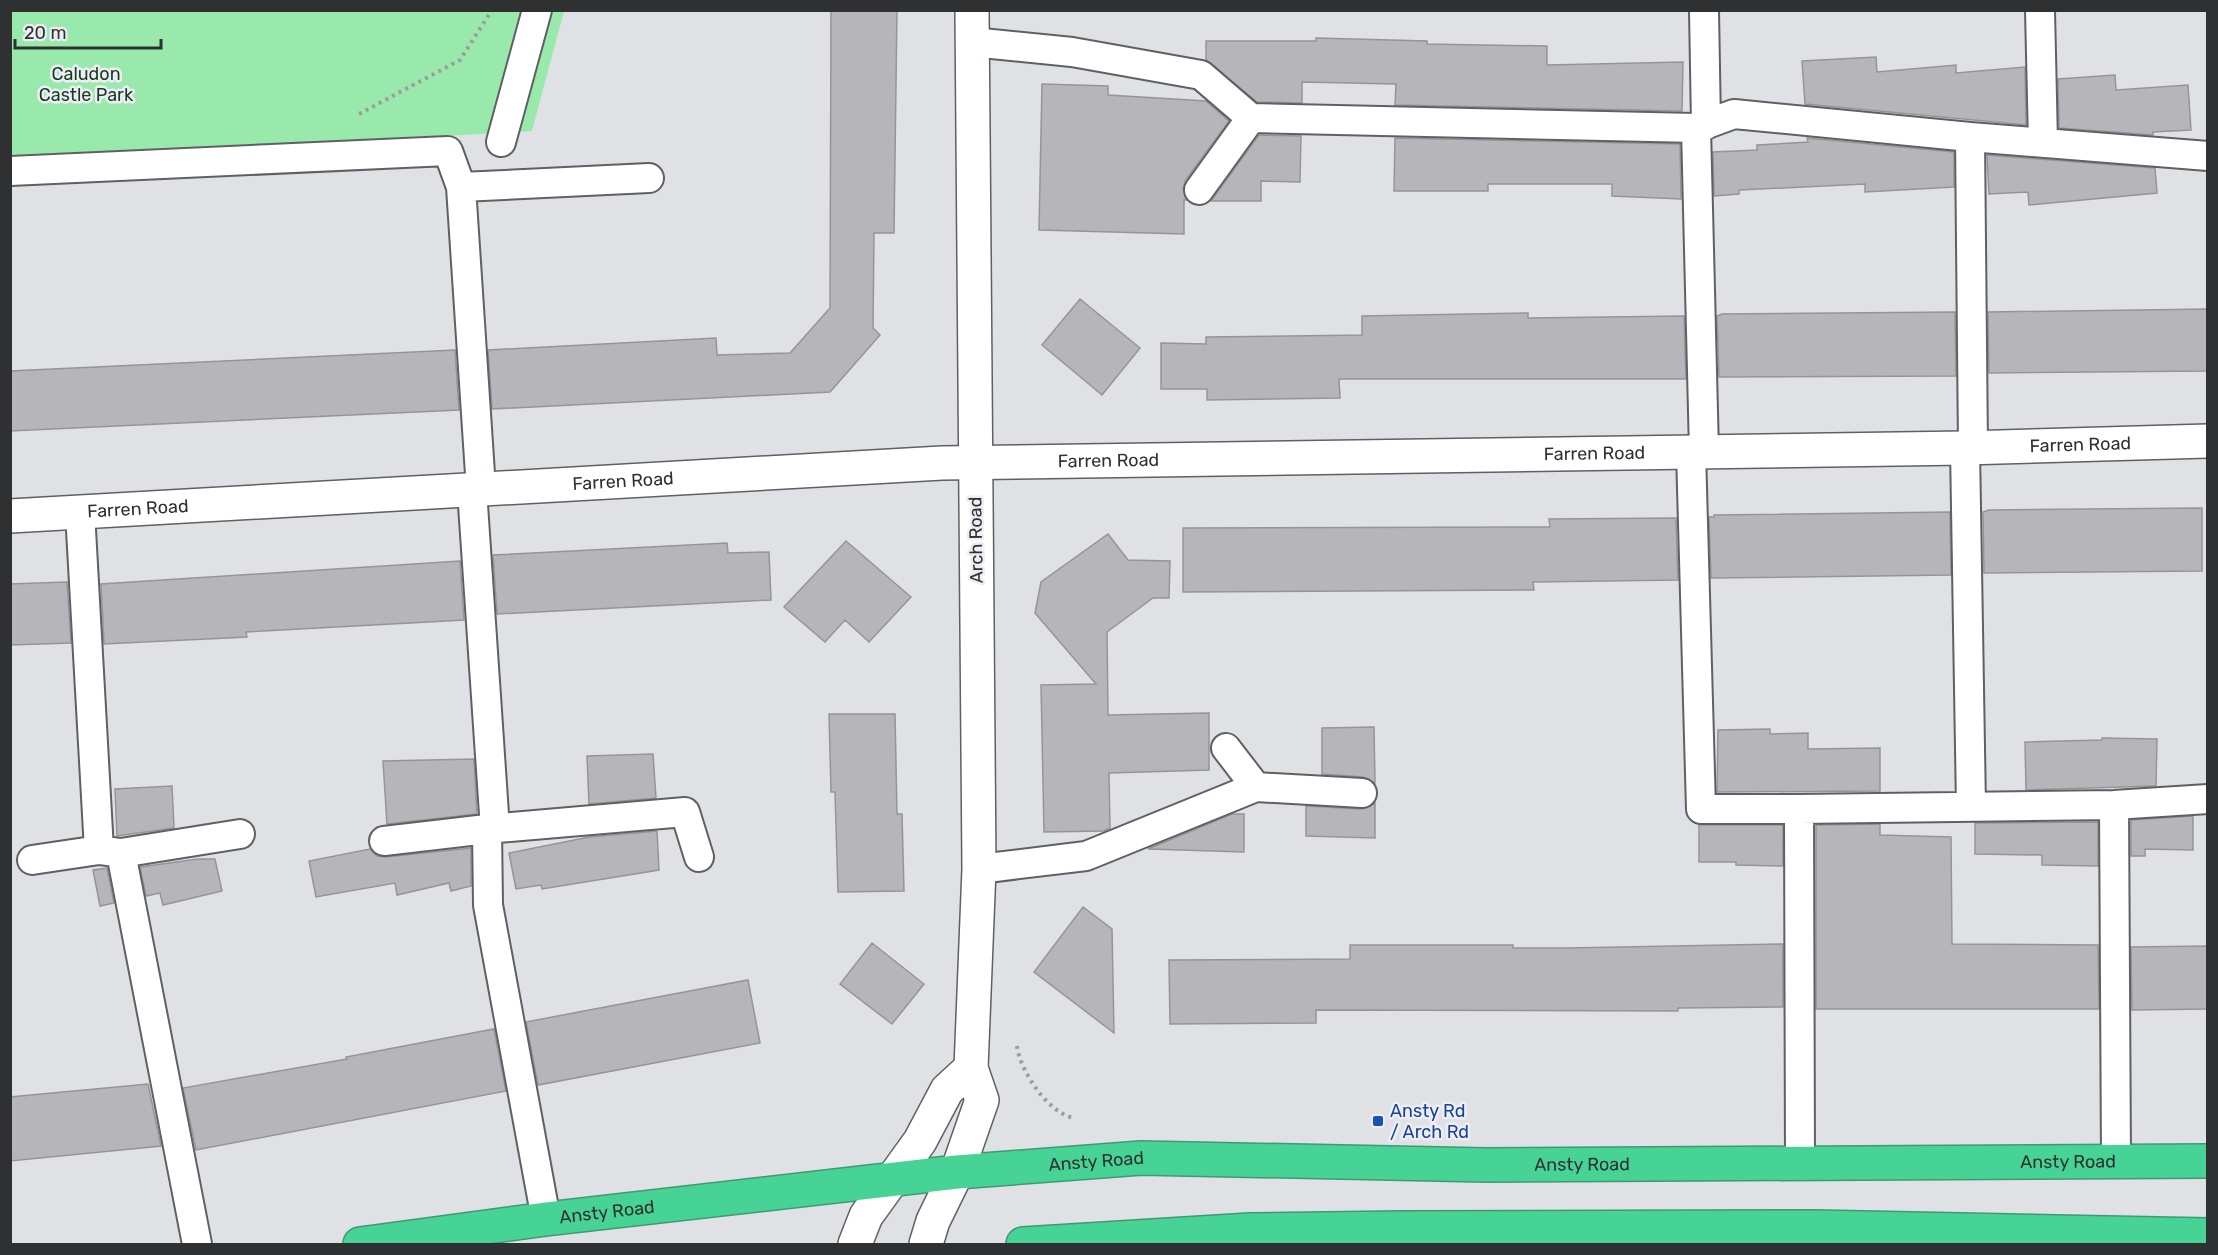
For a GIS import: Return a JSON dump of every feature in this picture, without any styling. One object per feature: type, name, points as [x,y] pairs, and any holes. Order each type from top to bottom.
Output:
[{"type":"highway","name":"Ansty Road","points":[[360,1245],[546,1219],[957,1172],[1141,1158],[1486,1165],[2208,1161]]},
{"type":"highway","points":[[1023,1245],[1250,1230],[1402,1228],[1815,1227],[2074,1239],[2208,1235]]},
{"type":"street","name":"Arch Road","points":[[971,1068],[979,869],[972,10]]},
{"type":"street","name":"Farren Road","points":[[10,516],[975,463],[1969,448],[2208,441]]},
{"type":"street","points":[[855,1245],[866,1216],[889,1180],[920,1141],[947,1090],[971,1068],[982,1100],[957,1172],[933,1221],[926,1245]]},
{"type":"lane","points":[[501,142],[537,10]]},
{"type":"lane","points":[[1704,10],[1697,452],[1701,809],[2115,805],[2208,799]]},
{"type":"lane","points":[[2040,10],[2043,143]]},
{"type":"lane","points":[[972,42],[1072,52],[1201,75],[1251,118],[1701,126],[1734,114],[1970,137],[2208,156]]},
{"type":"lane","points":[[1199,190],[1251,118]]},
{"type":"lane","points":[[1970,137],[1971,807]]},
{"type":"lane","points":[[10,171],[448,151],[461,187],[477,489],[491,829],[488,905],[546,1219]]},
{"type":"lane","points":[[461,187],[649,178]]},
{"type":"lane","points":[[80,512],[110,851],[197,1245]]},
{"type":"lane","points":[[1226,748],[1256,787]]},
{"type":"lane","points":[[979,869],[1086,856],[1256,787],[1362,793]]},
{"type":"lane","points":[[2115,805],[2116,1160]]},
{"type":"lane","points":[[1799,808],[1800,1162]]},
{"type":"lane","points":[[384,841],[685,812],[699,857]]},
{"type":"lane","points":[[32,860],[240,834]]},
{"type":"path","points":[[357,114],[460,60],[492,10]]},
{"type":"path","points":[[974,1033],[1016,1036],[1018,1059],[1034,1087],[1063,1116],[1083,1120]]},
{"type":"green space","name":"Caludon Castle Park","points":[[11,11],[564,11],[532,131],[11,162]]},
{"type":"building","points":[[831,10],[897,10],[894,233],[874,233],[873,328],[880,335],[830,392],[492,409],[488,350],[716,338],[717,355],[790,353],[830,308]]},
{"type":"building","points":[[1316,38],[1427,41],[1427,44],[1547,46],[1547,65],[1683,62],[1682,111],[1395,105],[1396,84],[1302,82],[1302,103],[1257,102],[1206,60],[1206,41],[1316,41]]},
{"type":"building","points":[[1876,57],[1877,72],[1956,65],[1956,73],[2025,67],[2026,125],[1805,104],[1802,61]]},
{"type":"building","points":[[2115,75],[2116,90],[2188,85],[2191,130],[2153,132],[2153,135],[2059,128],[2058,79]]},
{"type":"building","points":[[1042,84],[1108,86],[1108,95],[1206,101],[1229,121],[1185,181],[1183,189],[1187,200],[1184,200],[1184,234],[1039,230]]},
{"type":"building","points":[[1259,135],[1301,136],[1300,182],[1261,181],[1261,201],[1211,201]]},
{"type":"building","points":[[1395,138],[1680,144],[1681,199],[1612,196],[1612,184],[1488,184],[1488,191],[1394,191]]},
{"type":"building","points":[[1807,138],[1954,152],[1954,187],[1865,192],[1865,184],[1739,190],[1739,194],[1714,196],[1713,152],[1757,150],[1757,145],[1808,142]]},
{"type":"building","points":[[1987,155],[2155,168],[2157,193],[2029,205],[2028,192],[1989,194]]},
{"type":"building","points":[[1080,299],[1140,348],[1102,395],[1042,345]]},
{"type":"building","points":[[2208,309],[2208,371],[1989,373],[1988,312]]},
{"type":"building","points":[[1955,312],[1956,376],[1719,377],[1717,316],[1722,314]]},
{"type":"building","points":[[1528,313],[1528,318],[1684,316],[1686,379],[1339,379],[1340,398],[1207,400],[1207,389],[1161,389],[1161,343],[1206,344],[1206,337],[1362,335],[1362,316]]},
{"type":"building","points":[[455,350],[459,410],[10,431],[10,371]]},
{"type":"building","points":[[2202,508],[2202,571],[1984,573],[1983,512],[1989,510]]},
{"type":"building","points":[[1950,512],[1951,575],[1711,578],[1709,517],[1714,517],[1714,515]]},
{"type":"building","points":[[1676,518],[1678,580],[1533,582],[1534,590],[1183,592],[1183,528],[1550,527],[1549,519]]},
{"type":"building","points":[[1108,534],[1128,560],[1170,561],[1169,598],[1153,598],[1107,632],[1108,715],[1209,713],[1209,770],[1109,773],[1110,828],[1104,831],[1044,832],[1041,685],[1096,684],[1035,613],[1041,582]]},
{"type":"building","points":[[846,541],[911,597],[869,642],[845,620],[825,642],[784,607]]},
{"type":"building","points":[[727,543],[728,553],[769,552],[771,600],[497,614],[493,555]]},
{"type":"building","points":[[460,561],[464,620],[246,632],[247,637],[104,644],[101,584]]},
{"type":"building","points":[[67,582],[71,643],[10,645],[10,584]]},
{"type":"building","points":[[829,714],[895,714],[897,814],[902,814],[904,891],[838,892],[835,792],[831,792]]},
{"type":"building","points":[[1374,727],[1375,783],[1363,777],[1322,774],[1322,728]]},
{"type":"building","points":[[1770,729],[1770,734],[1808,733],[1808,749],[1880,748],[1880,791],[1717,792],[1718,730]]},
{"type":"building","points":[[2102,738],[2157,739],[2156,786],[2026,790],[2025,742],[2102,740]]},
{"type":"building","points":[[653,754],[656,798],[589,804],[587,756]]},
{"type":"building","points":[[474,759],[477,814],[387,824],[383,761]]},
{"type":"building","points":[[172,786],[174,828],[117,836],[115,789]]},
{"type":"building","points":[[1375,803],[1375,838],[1306,836],[1306,806],[1361,809]]},
{"type":"building","points":[[1232,814],[1244,814],[1244,852],[1148,849]]},
{"type":"building","points":[[2193,816],[2193,850],[2145,849],[2145,856],[2131,856],[2131,820]]},
{"type":"building","points":[[2098,822],[2098,866],[2042,865],[2042,855],[1975,854],[1975,823]]},
{"type":"building","points":[[1880,824],[1880,835],[1951,837],[1952,944],[2098,945],[2099,1009],[1816,1009],[1816,825]]},
{"type":"building","points":[[1699,825],[1783,825],[1783,866],[1699,862]]},
{"type":"building","points":[[657,831],[659,870],[542,889],[541,885],[516,889],[509,853],[589,837]]},
{"type":"building","points":[[471,848],[471,886],[451,891],[449,883],[397,895],[395,883],[316,897],[309,861],[370,849],[377,856],[386,857]]},
{"type":"building","points":[[198,859],[215,859],[222,891],[163,905],[160,893],[146,896],[140,867]]},
{"type":"building","points":[[107,868],[114,903],[100,906],[93,870]]},
{"type":"building","points":[[1083,907],[1112,929],[1114,1033],[1034,972]]},
{"type":"building","points":[[872,943],[924,984],[892,1024],[840,984]]},
{"type":"building","points":[[1783,944],[1783,1007],[1678,1008],[1678,1011],[1316,1010],[1316,1023],[1170,1024],[1169,960],[1350,959],[1350,945],[1513,945],[1513,948],[1566,948]]},
{"type":"building","points":[[2208,946],[2208,1009],[2132,1010],[2131,947]]},
{"type":"building","points":[[748,980],[760,1043],[538,1085],[526,1022]]},
{"type":"building","points":[[494,1029],[506,1091],[196,1150],[183,1088],[347,1059],[346,1057]]},
{"type":"building","points":[[148,1084],[161,1146],[10,1161],[10,1097]]},
{"type":"place","name":"Ansty Rd / Arch Rd","points":[[1378,1121]]}]
